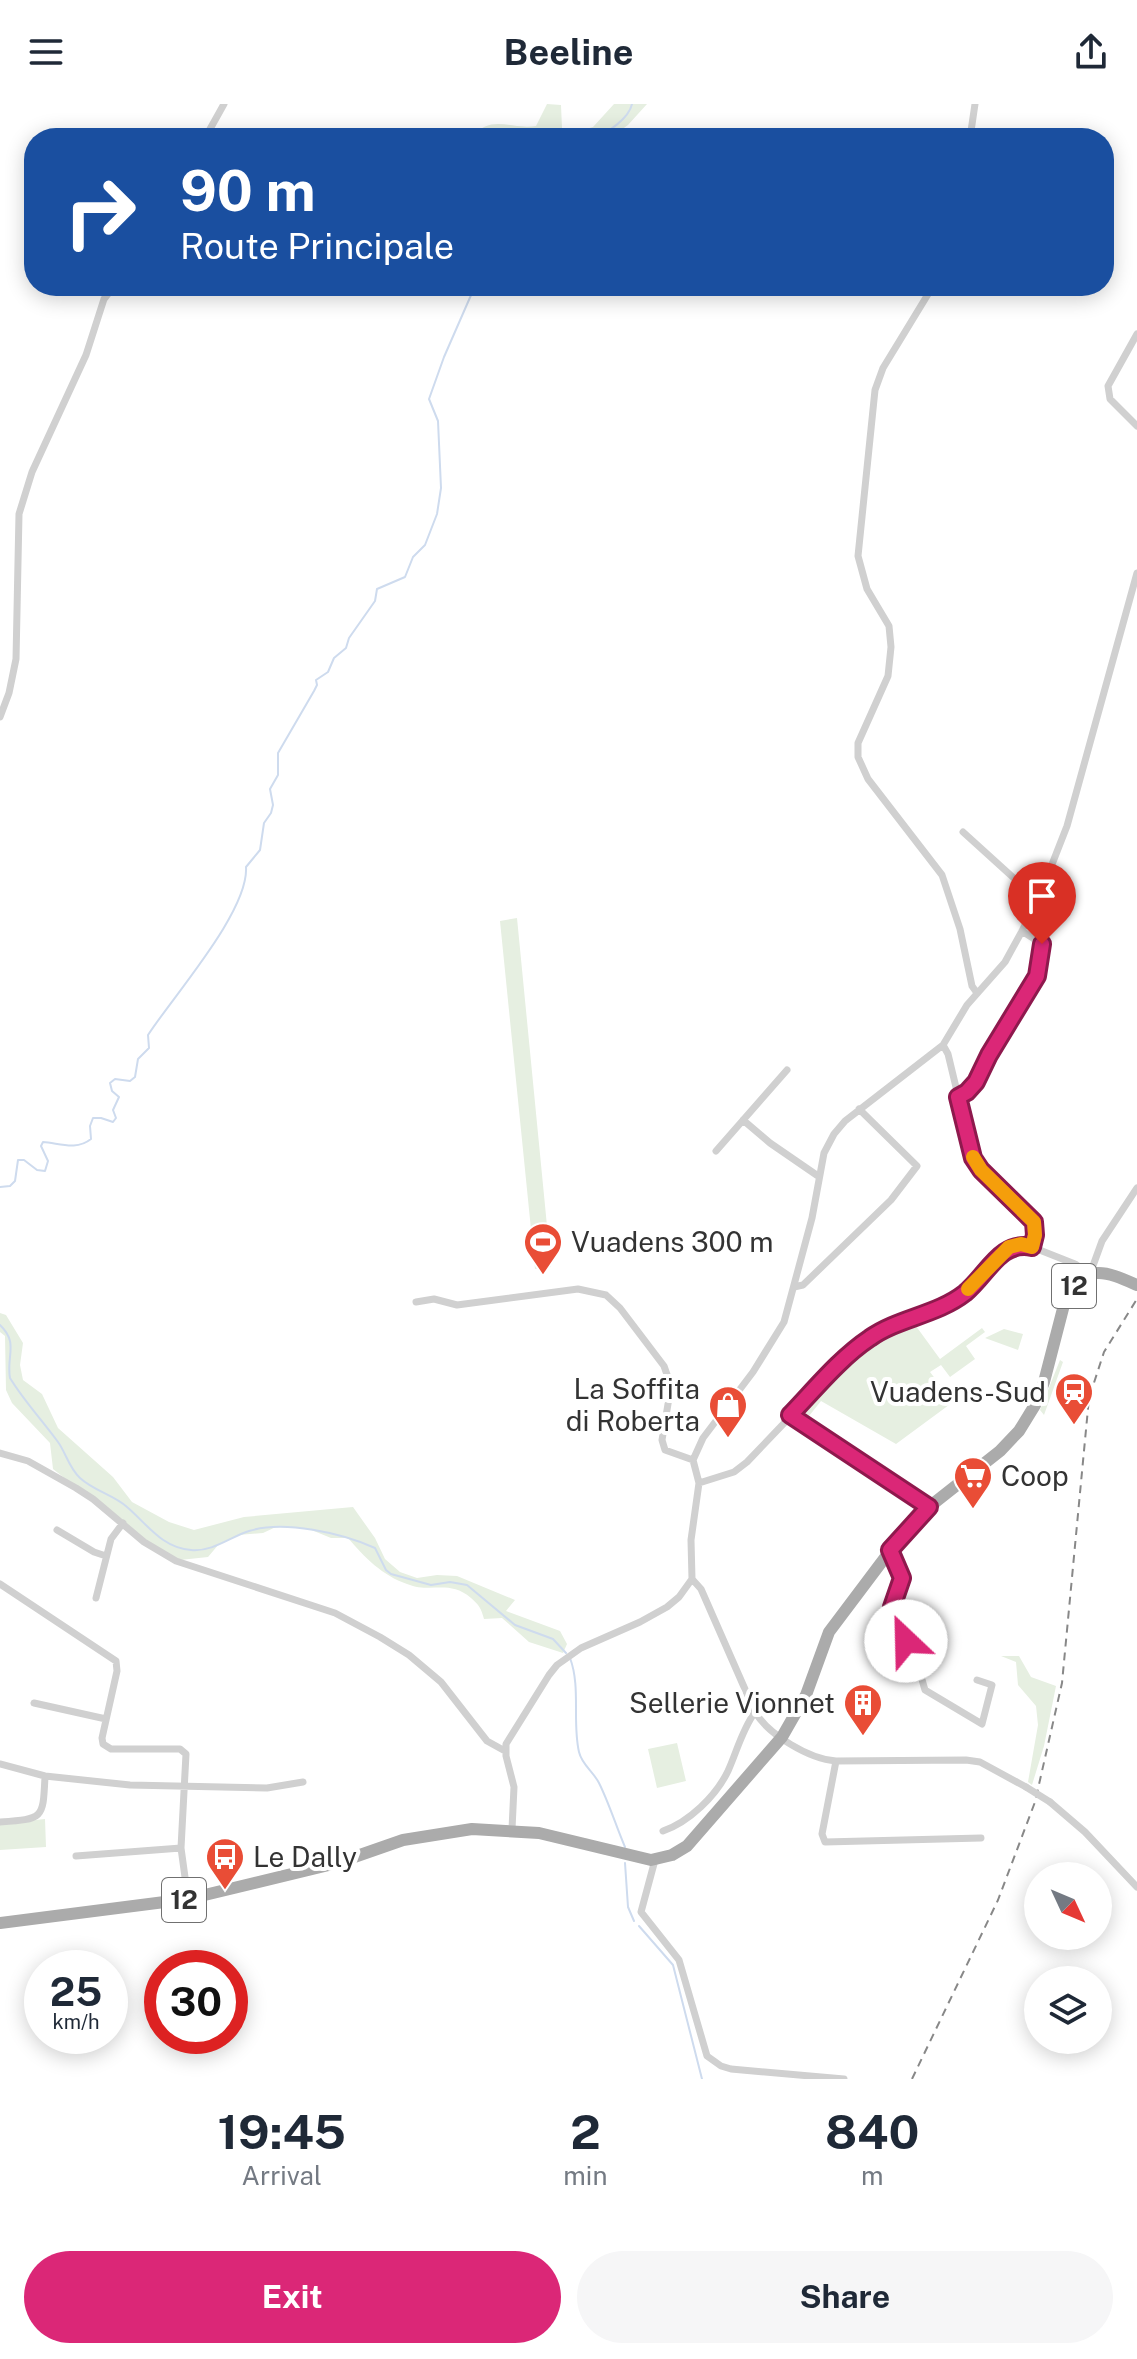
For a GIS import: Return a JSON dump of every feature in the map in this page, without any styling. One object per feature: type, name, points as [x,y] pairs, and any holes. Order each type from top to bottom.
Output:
[{"type":"main road","name":"12","points":[[0,1923],[188,1899],[313,1869],[403,1840],[441,1832],[512,1829],[655,1860],[680,1851],[697,1836],[782,1737],[806,1695],[829,1632],[890,1550],[929,1507],[1000,1451],[1021,1427],[1035,1405],[1044,1382],[1066,1297],[1076,1283],[1090,1274],[1105,1272],[1137,1285]]},
{"type":"street","points":[[211,128],[224,104]]},
{"type":"street","points":[[971,128],[975,104]]},
{"type":"street","points":[[0,717],[16,659],[19,514],[32,472],[86,355],[106,296]]},
{"type":"street","points":[[927,296],[883,368],[875,390],[858,556],[867,589],[889,626],[891,647],[888,676],[857,750],[868,779],[942,875],[960,929],[972,986],[977,993]]},
{"type":"street","points":[[1137,334],[1108,386],[1110,399],[1137,426]]},
{"type":"street","points":[[512,1829],[514,1787],[505,1751],[511,1733],[549,1675],[573,1653],[655,1615],[679,1597],[692,1579],[691,1540],[699,1483],[693,1460],[703,1438],[774,1340],[787,1314],[797,1264],[815,1205],[818,1176],[829,1142],[859,1109],[943,1045],[977,993],[1005,962],[1038,900],[1072,809],[1137,576]]},
{"type":"street","points":[[963,832],[1038,900]]},
{"type":"street","points":[[958,1097],[976,1082],[1037,976],[1042,944],[1022,931]]},
{"type":"street","points":[[943,1045],[948,1054],[973,1158],[981,1170],[1034,1222],[1032,1247]]},
{"type":"street","points":[[716,1151],[787,1070]]},
{"type":"street","points":[[794,1287],[803,1285],[891,1200],[917,1166],[859,1109]]},
{"type":"street","points":[[743,1120],[818,1176]]},
{"type":"street","points":[[699,1483],[734,1472],[853,1351],[873,1335],[943,1307],[965,1293],[1009,1247],[1021,1244],[1032,1247],[1075,1264],[1090,1274],[1102,1241],[1137,1188]]},
{"type":"street","points":[[416,1302],[434,1299],[457,1305],[578,1289],[606,1295],[620,1308],[664,1366],[671,1386],[662,1440],[665,1450],[693,1460]]},
{"type":"street","points":[[790,1415],[929,1507]]},
{"type":"street","points":[[0,1453],[18,1457],[46,1470],[93,1499],[156,1551],[187,1566],[335,1613],[380,1637],[409,1655],[441,1682],[487,1741],[505,1751]]},
{"type":"street","points":[[96,1598],[111,1539],[123,1523]]},
{"type":"street","points":[[57,1530],[106,1556]]},
{"type":"street","points":[[890,1550],[902,1578],[890,1620],[914,1652],[925,1690],[982,1724],[992,1685],[977,1680]]},
{"type":"street","points":[[692,1579],[701,1589],[755,1712],[763,1723],[782,1737],[822,1760],[980,1762],[1050,1802],[1085,1832],[1137,1887]]},
{"type":"street","points":[[0,1584],[116,1661],[117,1671],[102,1741],[111,1749],[180,1749],[185,1752],[181,1848],[188,1899]]},
{"type":"street","points":[[34,1703],[106,1719]]},
{"type":"street","points":[[663,1831],[690,1817],[727,1774],[739,1741],[755,1712]]},
{"type":"street","points":[[836,1761],[822,1834],[825,1842],[981,1838]]},
{"type":"street","points":[[0,1764],[45,1776],[185,1787],[267,1788],[303,1782]]},
{"type":"street","points":[[0,1822],[39,1815],[43,1808],[45,1776]]},
{"type":"street","points":[[76,1856],[181,1848]]},
{"type":"street","points":[[655,1860],[641,1912],[679,1960],[707,2056],[731,2069],[844,2079]]},
{"type":"shaded area","points":[[547,104],[561,105],[562,128],[482,128],[494,124],[536,126]]},
{"type":"shaded area","points":[[614,104],[647,104],[624,128],[589,128]]},
{"type":"shaded area","points":[[517,918],[551,1267],[535,1269],[500,921]]},
{"type":"shaded area","points":[[0,1313],[6,1315],[23,1343],[20,1365],[23,1380],[42,1394],[58,1428],[113,1477],[132,1502],[169,1522],[194,1530],[244,1517],[353,1507],[375,1538],[385,1559],[400,1572],[417,1578],[457,1576],[515,1600],[506,1611],[560,1631],[567,1644],[563,1653],[529,1642],[502,1618],[484,1619],[478,1605],[463,1592],[416,1587],[398,1581],[367,1559],[348,1538],[331,1538],[309,1529],[278,1526],[263,1533],[238,1535],[219,1544],[208,1557],[180,1560],[146,1542],[53,1469],[50,1443],[12,1403],[6,1390],[5,1336],[0,1332]]},
{"type":"shaded area","points":[[913,1322],[940,1359],[982,1328],[985,1332],[966,1346],[975,1359],[950,1377],[941,1365],[930,1372],[953,1402],[896,1444],[821,1401],[805,1421],[796,1414],[868,1343]]},
{"type":"shaded area","points":[[1004,1329],[1023,1334],[1018,1350],[985,1338]]},
{"type":"shaded area","points":[[1060,1360],[1063,1362],[1044,1415],[1040,1410]]},
{"type":"shaded area","points":[[1001,1656],[1019,1656],[1031,1677],[1056,1686],[1044,1746],[1032,1785],[1028,1782],[1038,1725],[1036,1706],[1018,1685],[1016,1662]]},
{"type":"shaded area","points":[[677,1743],[686,1781],[657,1788],[648,1749]]},
{"type":"shaded area","points":[[45,1819],[46,1847],[0,1850],[0,1824]]},
{"type":"waterway","points":[[612,128],[627,115],[632,104]]},
{"type":"waterway","points":[[0,1187],[10,1186],[15,1181],[18,1160],[45,1171],[48,1161],[41,1146],[43,1142],[79,1145],[91,1139],[93,1118],[113,1122],[116,1118],[113,1110],[119,1097],[112,1091],[110,1083],[115,1079],[130,1081],[135,1077],[138,1059],[149,1048],[148,1035],[208,952],[236,906],[244,885],[246,867],[260,850],[264,823],[271,813],[270,789],[278,775],[278,753],[314,691],[316,680],[328,672],[334,658],[346,648],[349,638],[375,601],[377,589],[405,577],[413,557],[425,545],[437,514],[441,488],[438,421],[429,399],[471,296]]},
{"type":"waterway","points":[[0,1325],[9,1338],[10,1378],[58,1442],[76,1474],[122,1503],[163,1540],[181,1548],[199,1550],[249,1531],[279,1527],[346,1537],[375,1548],[391,1574],[431,1585],[450,1582],[467,1585],[515,1625],[553,1639],[566,1653]]},
{"type":"waterway","points":[[570,1658],[575,1681],[579,1752],[599,1783],[625,1847]]},
{"type":"waterway","points":[[625,1863],[628,1907],[634,1921]]},
{"type":"waterway","points":[[639,1926],[673,1965],[702,2079]]},
{"type":"railway","points":[[912,2079],[998,1900],[1035,1802],[1062,1683],[1089,1398],[1104,1352],[1137,1299]]},
{"type":"slow traffic","points":[[968,1289],[1009,1247],[1021,1244],[1032,1247],[1035,1235],[1034,1222],[981,1170],[973,1157]]},
{"type":"place","name":"Vuadens 300 m","points":[[543,1276]]},
{"type":"place","name":"Vuadens-Sud","points":[[1074,1426]]},
{"type":"place","name":"La Soffita di Roberta","points":[[728,1439]]},
{"type":"place","name":"Coop","points":[[973,1510]]},
{"type":"place","name":"Sellerie Vionnet","points":[[863,1737]]},
{"type":"place","name":"Le Dally","points":[[225,1891]]},
{"type":"route","points":[[906,1641],[890,1620],[902,1578],[890,1550],[929,1507],[790,1415],[873,1335],[943,1307],[965,1293],[1009,1247],[1021,1244],[1032,1247],[1034,1222],[981,1170],[973,1158],[958,1097],[976,1082],[1037,976],[1042,944]]}]
